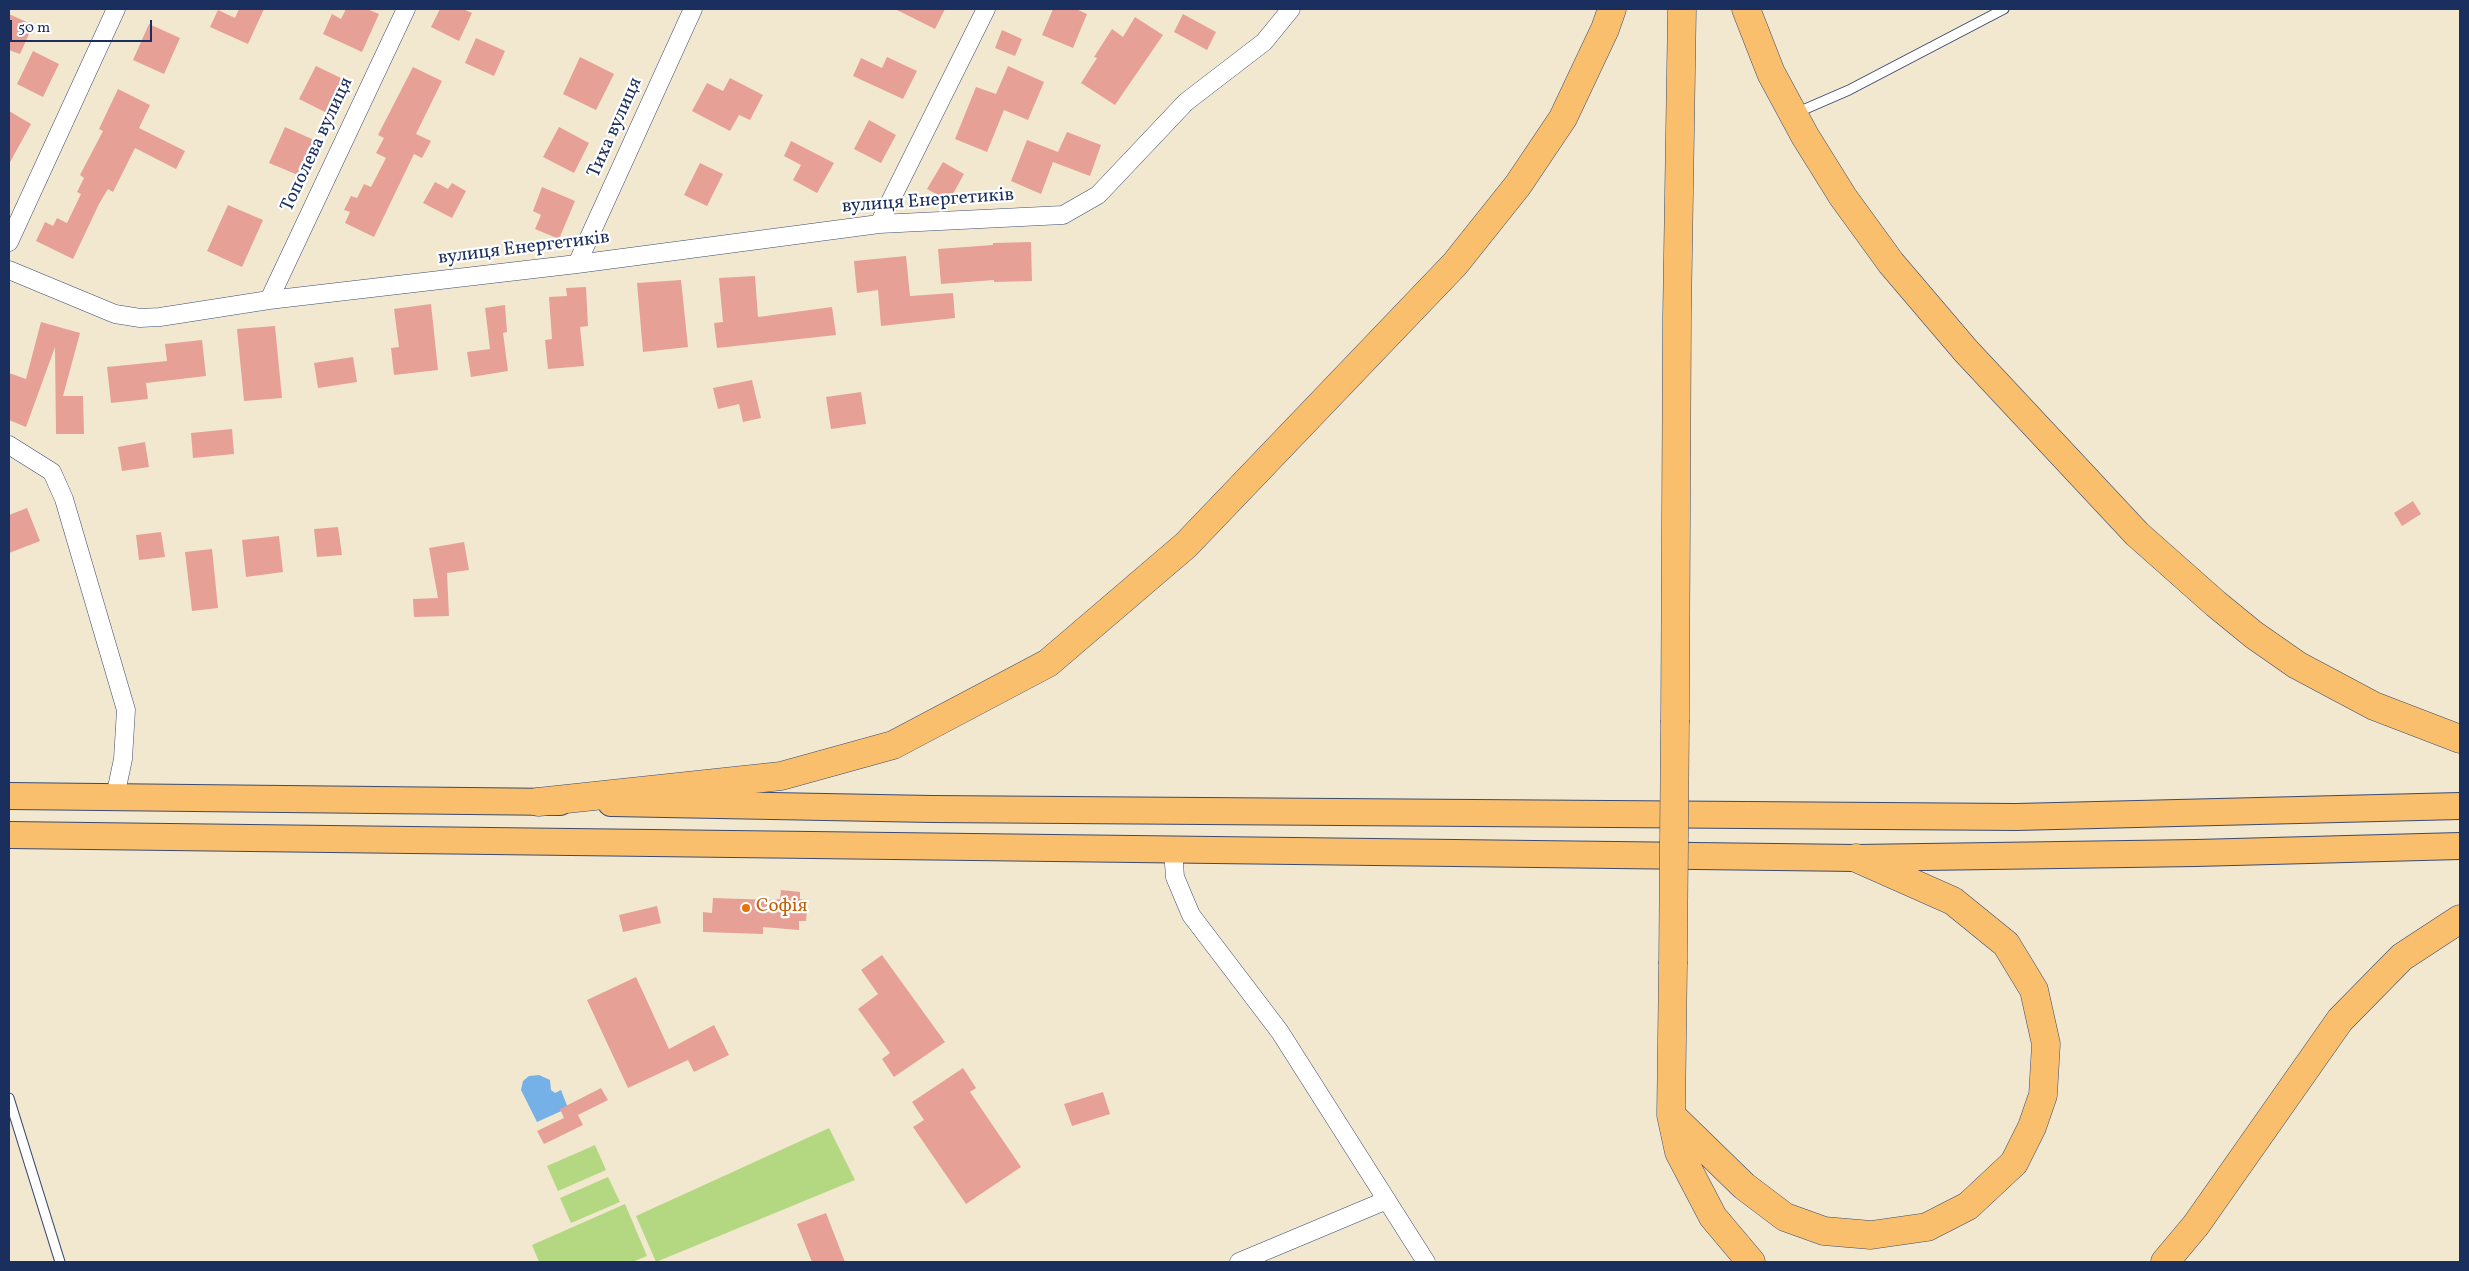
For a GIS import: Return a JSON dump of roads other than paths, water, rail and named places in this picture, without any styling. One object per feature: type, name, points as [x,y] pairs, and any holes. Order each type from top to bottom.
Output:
[{"type":"highway","points":[[538,802],[781,776],[893,745],[1048,663],[1186,545],[1455,264],[1518,185],[1562,118],[1605,29],[1612,9]]},
{"type":"highway","points":[[1682,9],[1677,316],[1671,1115],[1679,1152],[1713,1217],[1751,1262]]},
{"type":"highway","points":[[1746,9],[1771,73],[1793,114],[1843,197],[1891,263],[1966,351],[2137,534],[2254,635],[2297,665],[2374,706],[2460,739]]},
{"type":"highway","points":[[1671,1115],[1744,1186],[1785,1217],[1824,1231],[1871,1235],[1927,1226],[1968,1206],[2014,1163],[2032,1127],[2043,1095],[2046,1044],[2034,990],[2006,944],[1954,901],[1856,858]]},
{"type":"highway","points":[[2165,1262],[2196,1225],[2340,1020],[2402,957],[2460,919]]},
{"type":"main road","points":[[9,796],[538,802],[942,810],[2007,817],[2460,806]]},
{"type":"main road","points":[[9,835],[1856,858],[2196,853],[2460,846]]},
{"type":"street","points":[[9,242],[116,9]]},
{"type":"street","name":"Тополева вулиця","points":[[270,300],[406,9]]},
{"type":"street","name":"Тиха вулиця","points":[[577,264],[693,9]]},
{"type":"street","points":[[879,224],[986,9]]},
{"type":"street","name":"вулиця Енергетиків","points":[[9,270],[115,314],[140,318],[270,300],[577,264],[879,224],[1058,215],[1098,195],[1186,102],[1264,42],[1291,9]]},
{"type":"street","points":[[9,445],[52,472],[64,499],[126,710],[123,759],[115,797]]},
{"type":"street","points":[[1173,850],[1175,877],[1191,915],[1280,1032],[1426,1262]]},
{"type":"street","points":[[1239,1262],[1387,1200]]},
{"type":"lane","points":[[1793,114],[1849,90],[2004,9]]},
{"type":"lane","points":[[9,1098],[60,1262]]},
{"type":"water","points":[[539,1075],[550,1080],[551,1090],[555,1093],[561,1090],[568,1108],[537,1122],[521,1090],[523,1081],[529,1076]]},
{"type":"place","name":"Софія","points":[[746,908]]}]
